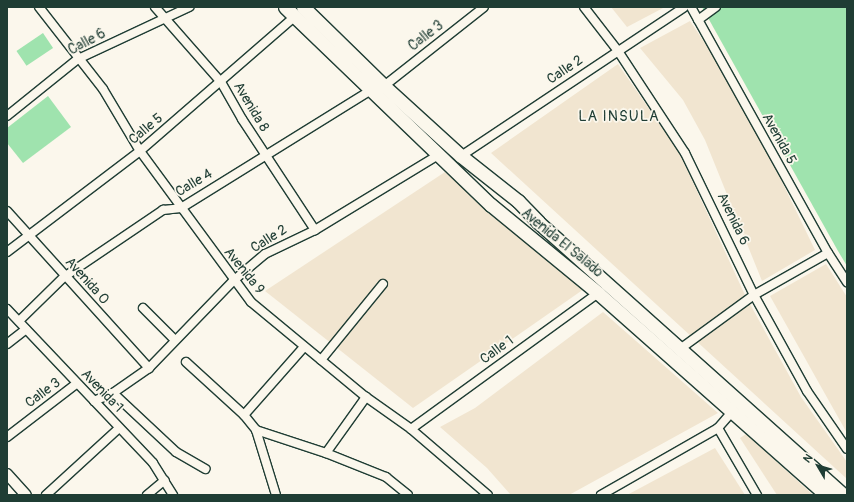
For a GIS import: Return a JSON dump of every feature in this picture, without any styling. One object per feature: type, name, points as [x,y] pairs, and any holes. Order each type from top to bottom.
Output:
[{"type":"main road","name":"Avenida El Salado","points":[[285,7],[304,10],[461,156],[518,201],[538,222],[843,495]]},
{"type":"main road","name":"Avenida El Salado","points":[[304,10],[371,90],[440,154],[491,206],[598,293],[733,410],[826,495]]},
{"type":"street","name":"Avenida 9","points":[[39,7],[78,59],[103,89],[140,151],[233,281],[251,302],[366,397],[411,429],[488,495]]},
{"type":"street","name":"Avenida 8","points":[[155,7],[163,19],[221,82],[265,154],[315,230]]},
{"type":"street","name":"Calle 6","points":[[7,116],[78,59],[189,7]]},
{"type":"street","name":"Calle 3","points":[[384,86],[484,7]]},
{"type":"street","name":"Avenida 6","points":[[584,7],[618,50],[685,153],[754,294],[807,391],[847,449]]},
{"type":"street","name":"Calle 2","points":[[461,156],[684,7]]},
{"type":"street","name":"Avenida 5","points":[[691,7],[828,253],[847,282]]},
{"type":"street","points":[[698,20],[716,7]]},
{"type":"street","name":"Calle 5","points":[[7,252],[140,151],[304,10]]},
{"type":"street","name":"Calle 4","points":[[19,321],[64,277],[163,210],[181,208],[265,154],[371,90]]},
{"type":"street","name":"Calle 2","points":[[94,401],[113,393],[149,368],[233,281],[265,254],[315,230],[440,154]]},
{"type":"street","name":"Avenida 0","points":[[7,211],[64,277],[149,368]]},
{"type":"street","points":[[680,349],[754,294],[828,253]]},
{"type":"street","points":[[321,360],[383,284]]},
{"type":"street","name":"Calle 1","points":[[411,429],[598,293]]},
{"type":"street","points":[[143,308],[175,340]]},
{"type":"street","name":"Avenida 1","points":[[7,309],[76,384],[153,463],[173,495]]},
{"type":"street","points":[[7,344],[26,329]]},
{"type":"street","points":[[244,415],[304,347]]},
{"type":"street","points":[[186,362],[244,415],[256,430],[276,495]]},
{"type":"street","name":"Calle 3","points":[[7,437],[76,384]]},
{"type":"street","points":[[113,393],[176,452],[205,469]]},
{"type":"street","points":[[326,453],[366,397]]},
{"type":"street","points":[[601,495],[718,428],[733,410]]},
{"type":"street","points":[[46,495],[119,428]]},
{"type":"street","points":[[718,428],[757,495]]},
{"type":"street","points":[[256,430],[326,453],[386,476],[408,495]]},
{"type":"street","points":[[7,474],[26,495]]},
{"type":"street","points":[[147,495],[165,480]]},
{"type":"shaded area","points":[[611,7],[665,7],[627,27]]},
{"type":"shaded area","points":[[690,21],[740,95],[815,250],[762,281],[705,140],[683,100],[640,48]]},
{"type":"shaded area","points":[[618,64],[679,152],[745,295],[801,397],[847,462],[847,479],[491,153]]},
{"type":"shaded area","points":[[445,172],[584,289],[413,408],[265,291]]},
{"type":"shaded area","points":[[826,264],[847,297],[847,433],[770,296]]},
{"type":"shaded area","points":[[603,312],[718,413],[569,495],[511,495],[487,468],[440,427],[475,408]]},
{"type":"shaded area","points":[[746,434],[813,495],[777,495],[740,438]]},
{"type":"shaded area","points":[[715,448],[745,495],[627,495]]},
{"type":"green space","points":[[702,7],[847,7],[847,266],[838,251]]},
{"type":"green space","points":[[43,33],[53,48],[27,66],[16,51]]},
{"type":"green space","points":[[48,96],[71,127],[23,163],[7,143],[7,128]]},
{"type":"district","name":"LA INSULA","points":[[619,117]]}]
